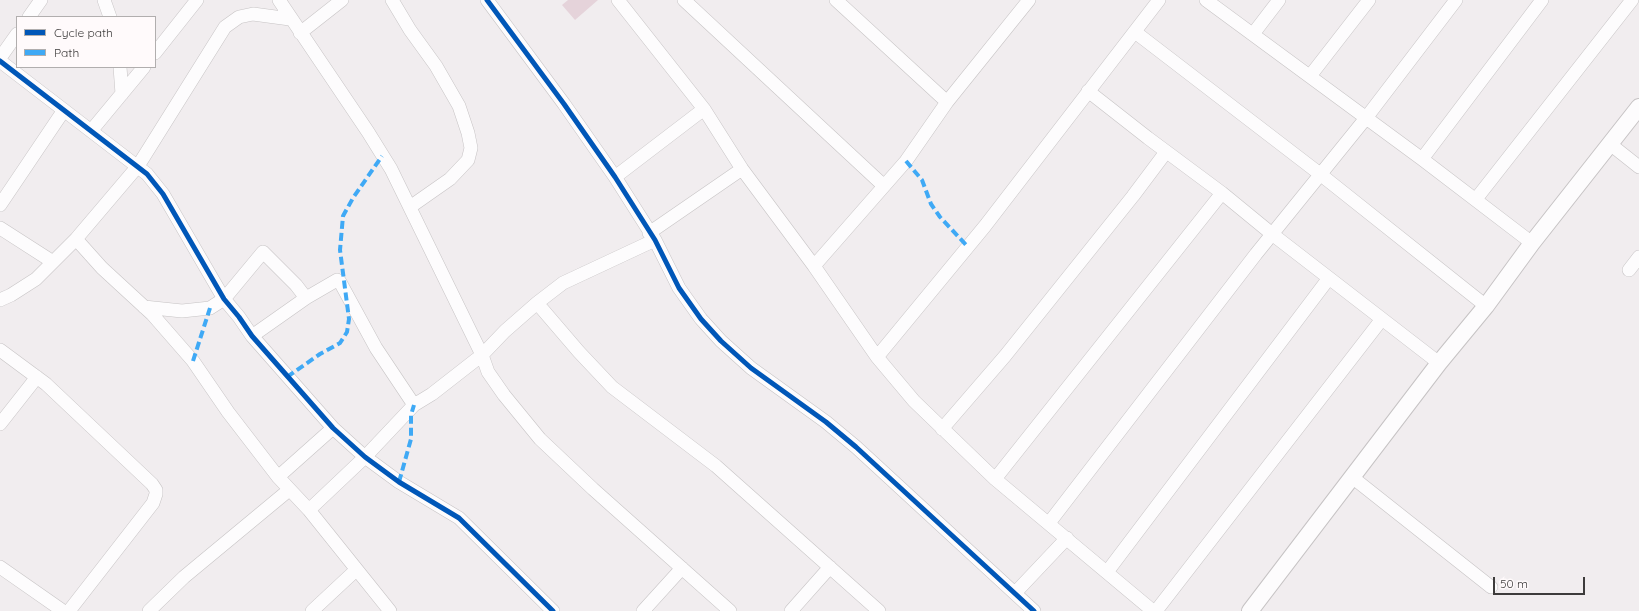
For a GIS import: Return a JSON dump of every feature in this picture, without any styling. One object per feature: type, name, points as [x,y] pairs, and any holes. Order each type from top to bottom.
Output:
[{"type":"street","points":[[30,16],[41,0]]},
{"type":"street","points":[[104,0],[110,16]]},
{"type":"street","points":[[156,52],[197,0]]},
{"type":"street","points":[[279,0],[290,19],[368,132],[391,169],[482,355],[488,372],[504,395],[540,439],[617,512],[730,611]]},
{"type":"street","points":[[300,33],[342,0]]},
{"type":"street","points":[[392,0],[410,30],[436,66],[459,106],[468,133],[471,148],[468,160],[450,179],[410,207]]},
{"type":"street","points":[[487,0],[564,104],[615,177],[652,236],[680,288],[701,319],[721,341],[751,368],[847,439],[1034,611]]},
{"type":"street","points":[[618,0],[704,109],[742,169],[814,266],[877,357],[914,401],[995,479],[1068,538],[1154,611],[1382,319]]},
{"type":"street","points":[[684,0],[884,186]]},
{"type":"street","points":[[836,0],[947,102]]},
{"type":"street","points":[[814,266],[906,161],[947,102],[1029,0]]},
{"type":"street","points":[[877,357],[985,226],[1159,0]]},
{"type":"street","points":[[1206,0],[1422,158],[1532,243]]},
{"type":"street","points":[[1253,34],[1279,0]]},
{"type":"street","points":[[1310,76],[1369,0]]},
{"type":"street","points":[[1049,523],[1272,234],[1366,118],[1456,0]]},
{"type":"street","points":[[1422,158],[1542,0]]},
{"type":"street","points":[[1476,199],[1632,0]]},
{"type":"street","points":[[0,300],[36,280],[76,239],[138,166],[225,27],[239,17],[252,14],[290,19]]},
{"type":"street","points":[[1135,32],[1320,174],[1486,306]]},
{"type":"street","points":[[16,36],[0,60],[138,166],[163,194],[224,299],[239,316],[252,336],[333,428],[365,457],[399,482],[459,518],[553,611]]},
{"type":"street","points":[[120,68],[122,94]]},
{"type":"street","points":[[91,131],[143,68]]},
{"type":"street","points":[[1088,91],[1166,152],[1222,193],[1272,234],[1439,363]]},
{"type":"street","points":[[1250,611],[1439,363],[1486,306],[1532,243],[1639,108]]},
{"type":"street","points":[[615,177],[704,109]]},
{"type":"street","points":[[0,205],[64,110]]},
{"type":"street","points":[[1610,144],[1639,167]]},
{"type":"street","points":[[942,429],[1005,356],[1133,196],[1166,152]]},
{"type":"street","points":[[309,510],[365,457],[414,405],[432,394],[482,355],[505,331],[537,303],[563,283],[652,236],[742,169]]},
{"type":"street","points":[[995,479],[1222,193]]},
{"type":"street","points":[[0,228],[53,262]]},
{"type":"street","points":[[76,239],[102,268],[144,307],[193,361],[228,412],[278,477],[309,510],[390,611]]},
{"type":"street","points":[[144,307],[164,310],[195,310],[210,308],[224,299],[264,252],[306,298]]},
{"type":"street","points":[[1629,270],[1639,257]]},
{"type":"street","points":[[1107,572],[1329,278]]},
{"type":"street","points":[[252,336],[306,298],[334,281],[340,282],[376,348],[414,405]]},
{"type":"street","points":[[537,303],[574,347],[612,387],[716,466],[879,611]]},
{"type":"street","points":[[0,350],[37,377],[152,484],[156,494],[153,503],[69,611]]},
{"type":"street","points":[[0,424],[37,377]]},
{"type":"street","points":[[278,477],[333,428]]},
{"type":"street","points":[[1352,477],[1492,587]]},
{"type":"street","points":[[149,611],[184,577],[290,490]]},
{"type":"street","points":[[1015,594],[1068,538]]},
{"type":"street","points":[[0,567],[64,611]]},
{"type":"street","points":[[791,611],[830,567]]},
{"type":"street","points":[[643,611],[682,568]]},
{"type":"street","points":[[312,611],[356,570]]},
{"type":"building","points":[[568,0],[598,0],[575,20],[562,5]]},
{"type":"marked path","points":[[287,377],[320,354],[340,343],[347,332],[349,319],[340,250],[343,216],[353,198],[382,156]]},
{"type":"marked path","points":[[906,161],[922,180],[931,204],[940,217],[968,247]]},
{"type":"marked path","points":[[193,361],[210,308]]},
{"type":"marked path","points":[[399,482],[411,439],[411,415],[414,405]]},
{"type":"cycle path","points":[[487,0],[564,104],[615,177],[655,240],[679,288],[701,319],[721,341],[751,368],[826,422],[856,447],[1034,611]]},
{"type":"cycle path","points":[[0,61],[147,174],[163,194],[224,299],[252,336],[333,428],[365,457],[399,482],[459,518],[553,611]]}]
